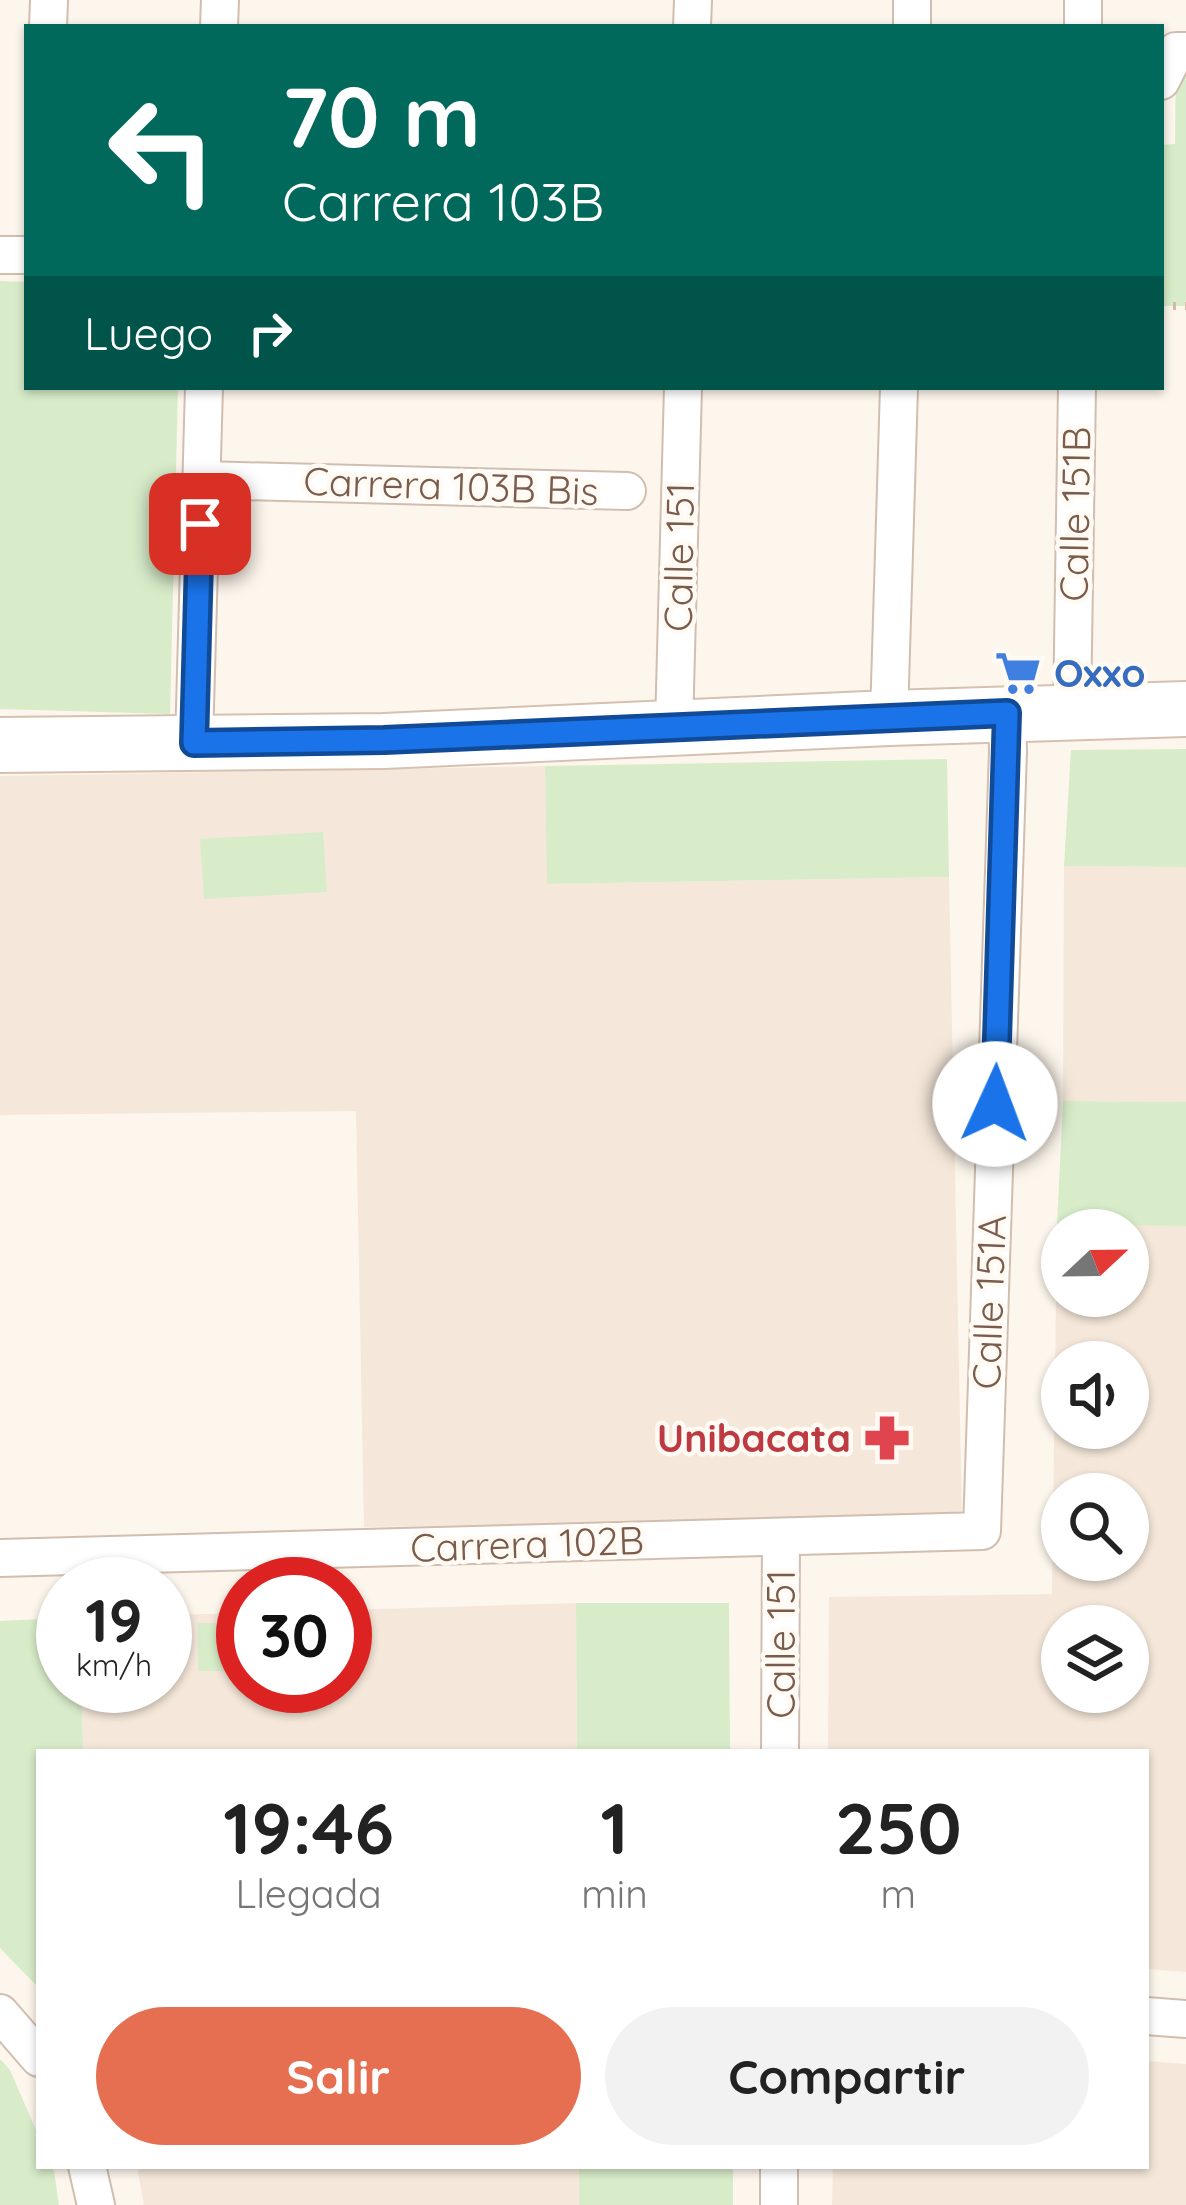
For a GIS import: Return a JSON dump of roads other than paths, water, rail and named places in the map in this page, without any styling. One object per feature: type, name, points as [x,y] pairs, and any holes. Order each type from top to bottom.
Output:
[{"type":"street","points":[[1164,75],[1176,51],[1186,51]]},
{"type":"street","points":[[194,743],[203,390]]},
{"type":"street","name":"Calle 151","points":[[674,728],[683,390]]},
{"type":"street","points":[[889,718],[899,390]]},
{"type":"street","name":"Calle 151B","points":[[1072,712],[1076,390]]},
{"type":"street","name":"Carrera 103B Bis","points":[[202,480],[627,491]]},
{"type":"street","points":[[0,745],[384,740],[1186,709]]},
{"type":"street","name":"Calle 151A","points":[[982,1531],[1007,713]]},
{"type":"street","name":"Carrera 102B","points":[[0,1558],[982,1531]]},
{"type":"street","name":"Calle 151","points":[[780,1749],[781,1537]]},
{"type":"street","points":[[0,2013],[36,2055]]},
{"type":"street","points":[[1149,2016],[1186,2020]]},
{"type":"street","points":[[88,2169],[96,2205]]},
{"type":"street","points":[[779,2169],[779,2205]]},
{"type":"place","name":"Oxxo","points":[[1018,673]]},
{"type":"place","name":"Unibacata","points":[[887,1438]]}]
